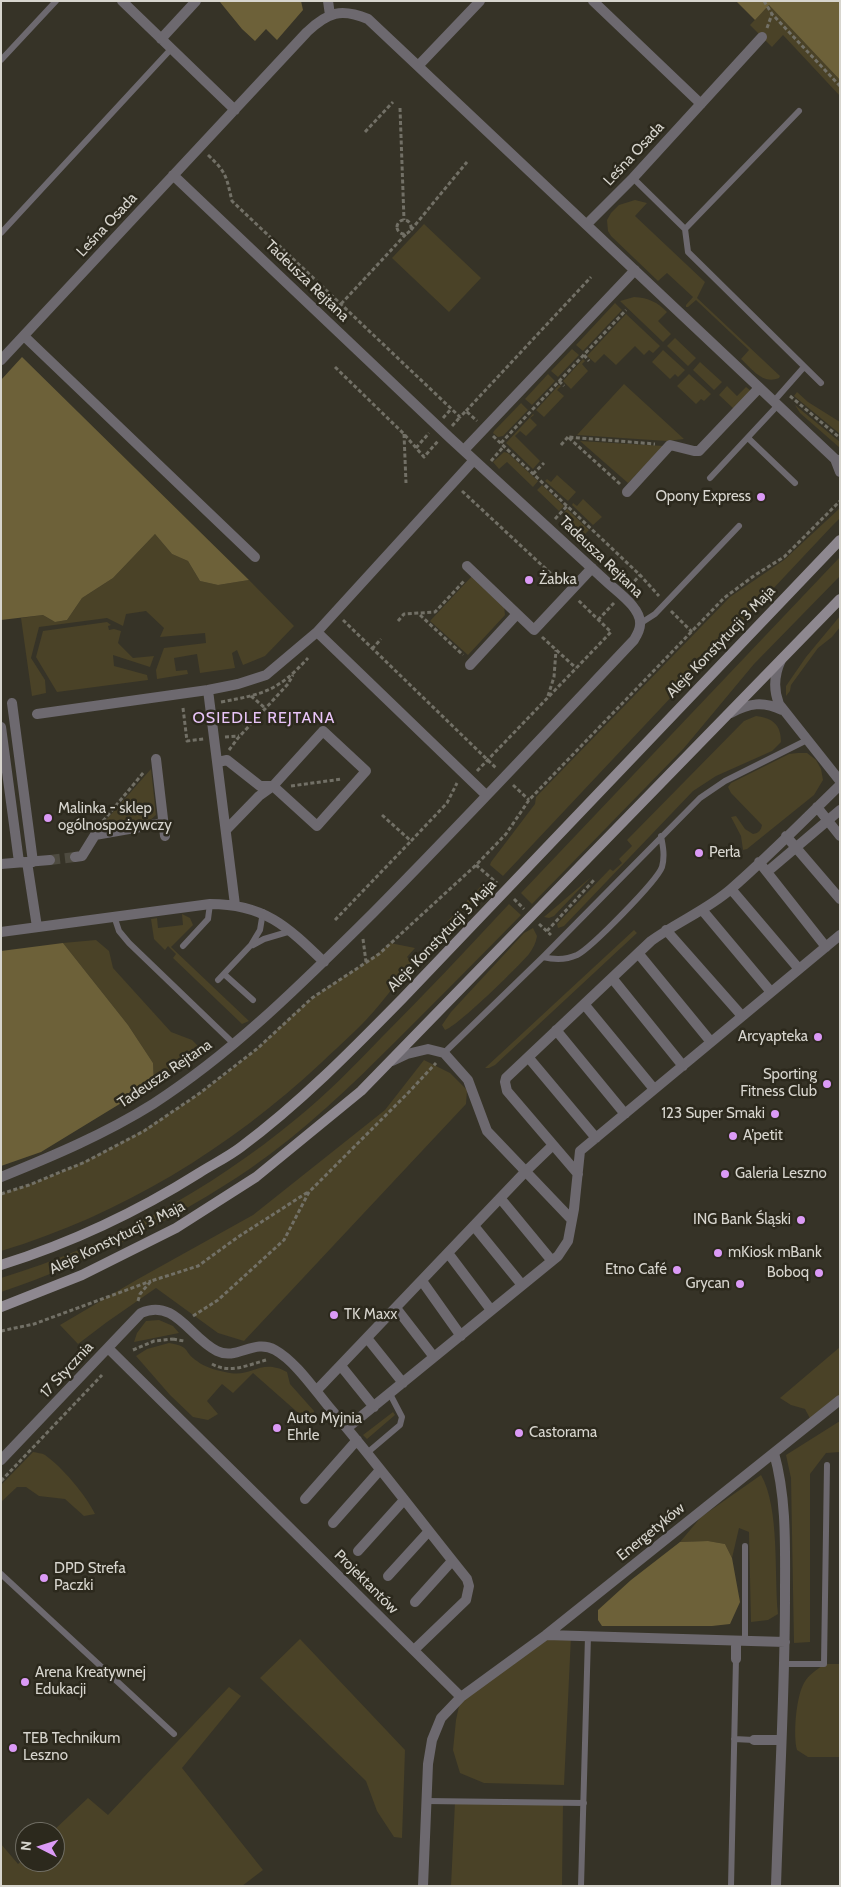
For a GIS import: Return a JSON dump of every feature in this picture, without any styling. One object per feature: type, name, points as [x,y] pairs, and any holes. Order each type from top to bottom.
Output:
[{"type":"main road","name":"Aleje Konstytucji 3 Maja","points":[[1,1265],[56,1247],[110,1223],[166,1194],[240,1148],[299,1100],[342,1061],[840,540]]},
{"type":"main road","name":"Aleje Konstytucji 3 Maja","points":[[1,1307],[82,1275],[184,1223],[256,1177],[361,1092],[840,599]]},
{"type":"street","points":[[122,1],[234,110]]},
{"type":"street","points":[[161,39],[196,1]]},
{"type":"street","points":[[328,1],[330,16]]},
{"type":"street","points":[[480,1],[418,66],[837,460],[840,472]]},
{"type":"street","points":[[593,1],[701,104]]},
{"type":"street","name":"Leśna Osada","points":[[1,360],[318,21],[336,13],[351,12],[368,19],[418,66]]},
{"type":"street","name":"Leśna Osada","points":[[587,224],[633,178],[762,37]]},
{"type":"street","name":"Tadeusza Rejtana","points":[[1,1177],[59,1154],[114,1126],[179,1086],[270,1014],[324,962],[634,640],[641,623],[632,607],[592,568],[474,460],[173,176]]},
{"type":"street","points":[[464,450],[635,270]]},
{"type":"street","points":[[24,336],[255,557]]},
{"type":"street","points":[[627,492],[670,445],[694,451],[699,450],[759,388]]},
{"type":"street","points":[[36,714],[208,690],[238,684],[266,675],[317,632],[474,460]]},
{"type":"street","points":[[470,568],[534,630],[592,568]]},
{"type":"street","points":[[471,664],[517,614]]},
{"type":"street","points":[[317,632],[486,795]]},
{"type":"street","points":[[781,659],[776,669],[776,698],[782,710],[840,781]]},
{"type":"street","points":[[208,690],[222,761],[226,830],[236,905]]},
{"type":"street","points":[[12,703],[26,862]]},
{"type":"street","points":[[726,715],[738,708],[756,703],[770,705],[782,710]]},
{"type":"street","points":[[1,727],[37,927]]},
{"type":"street","points":[[222,761],[260,786],[274,787],[316,826],[366,771],[323,731],[274,787],[260,796],[226,830]]},
{"type":"street","points":[[156,759],[165,836]]},
{"type":"street","points":[[578,1174],[508,1092],[505,1086],[506,1078],[638,953],[666,930],[702,911],[731,889],[840,785]]},
{"type":"street","points":[[817,807],[840,836]]},
{"type":"street","points":[[767,872],[840,810]]},
{"type":"street","points":[[75,857],[82,856],[95,835],[163,823]]},
{"type":"street","points":[[786,836],[840,899]]},
{"type":"street","points":[[3,864],[50,860]]},
{"type":"street","points":[[759,862],[826,947]]},
{"type":"street","points":[[731,889],[799,969]]},
{"type":"street","points":[[1,932],[210,904],[236,905],[262,912],[292,931],[324,962]]},
{"type":"street","points":[[702,911],[771,992]]},
{"type":"street","points":[[666,930],[742,1016]]},
{"type":"street","points":[[347,1428],[558,1256],[568,1241],[580,1151],[840,935]]},
{"type":"street","points":[[638,953],[711,1042]]},
{"type":"street","points":[[612,978],[683,1066]]},
{"type":"street","points":[[584,1004],[654,1089]]},
{"type":"street","points":[[556,1030],[625,1114]]},
{"type":"street","points":[[392,1060],[428,1049],[444,1053],[468,1080],[487,1131],[572,1220]]},
{"type":"street","points":[[528,1057],[596,1138]]},
{"type":"street","points":[[316,1392],[500,1198],[553,1145]]},
{"type":"street","points":[[500,1198],[552,1260]]},
{"type":"street","points":[[474,1226],[522,1285]]},
{"type":"street","points":[[448,1253],[491,1310]]},
{"type":"street","points":[[422,1281],[461,1336]]},
{"type":"street","points":[[396,1308],[434,1357]]},
{"type":"street","points":[[141,1313],[158,1309],[168,1311],[210,1347],[224,1353],[240,1352],[252,1347],[267,1346],[287,1359],[357,1440],[467,1579],[469,1586],[467,1598],[461,1605],[414,1650]]},
{"type":"street","name":"17 Stycznia","points":[[1,1460],[141,1313]]},
{"type":"street","points":[[367,1338],[403,1383]]},
{"type":"street","name":"Projektantów","points":[[108,1348],[461,1697]]},
{"type":"street","points":[[340,1366],[374,1407]]},
{"type":"street","name":"Energetyków","points":[[461,1697],[546,1635],[840,1400]]},
{"type":"street","points":[[305,1498],[357,1440]]},
{"type":"street","points":[[774,1453],[784,1506],[785,1642],[776,1886]]},
{"type":"street","points":[[332,1523],[380,1470]]},
{"type":"street","points":[[358,1551],[404,1500]]},
{"type":"street","points":[[388,1576],[429,1531]]},
{"type":"street","points":[[415,1602],[452,1561]]},
{"type":"street","points":[[546,1635],[785,1642]]},
{"type":"street","points":[[736,1659],[741,1641]]},
{"type":"street","points":[[423,1886],[426,1801],[432,1740],[441,1718],[461,1697]]},
{"type":"street","points":[[754,1740],[781,1740]]},
{"type":"lane","points":[[1,60],[56,1]]},
{"type":"lane","points":[[1,233],[171,49]]},
{"type":"lane","points":[[685,229],[799,111]]},
{"type":"lane","points":[[633,178],[685,229],[688,252],[821,383]]},
{"type":"lane","points":[[710,478],[748,438],[776,403],[783,390],[804,367]]},
{"type":"lane","points":[[748,438],[795,483]]},
{"type":"lane","points":[[641,623],[655,614],[739,526]]},
{"type":"lane","points":[[444,1053],[543,957],[700,798],[718,785],[807,740]]},
{"type":"lane","points":[[543,957],[555,959],[568,958],[585,950],[650,886],[662,866],[664,851],[661,836]]},
{"type":"lane","points":[[183,946],[208,918],[210,904]]},
{"type":"lane","points":[[218,980],[252,945],[260,930],[262,912]]},
{"type":"lane","points":[[114,916],[119,931],[129,943],[234,1044]]},
{"type":"lane","points":[[252,945],[264,939],[292,931]]},
{"type":"lane","points":[[224,974],[253,1000]]},
{"type":"lane","points":[[367,1453],[400,1425],[402,1417],[390,1394]]},
{"type":"lane","points":[[784,1664],[824,1664],[827,1465]]},
{"type":"lane","points":[[741,1641],[745,1546]]},
{"type":"lane","points":[[1,1574],[174,1734]]},
{"type":"lane","points":[[581,1886],[588,1636]]},
{"type":"lane","points":[[731,1886],[736,1659]]},
{"type":"lane","points":[[734,1739],[754,1740]]},
{"type":"lane","points":[[426,1801],[584,1803]]},
{"type":"path","points":[[764,1],[772,14],[840,86]]},
{"type":"path","points":[[365,132],[393,102]]},
{"type":"path","points":[[400,108],[404,220]]},
{"type":"path","points":[[200,147],[222,168],[232,201],[460,417]]},
{"type":"path","points":[[341,304],[411,230],[467,162]]},
{"type":"path","points":[[404,220],[409,223],[411,230]]},
{"type":"path","points":[[404,220],[398,223],[397,229],[399,233],[406,234]]},
{"type":"path","points":[[450,428],[591,277]]},
{"type":"path","points":[[501,443],[626,310]]},
{"type":"path","points":[[584,355],[589,361]]},
{"type":"path","points":[[335,367],[404,434],[424,457],[440,439]]},
{"type":"path","points":[[559,381],[564,386]]},
{"type":"path","points":[[783,390],[840,438]]},
{"type":"path","points":[[532,410],[538,415]]},
{"type":"path","points":[[466,411],[640,575],[692,632]]},
{"type":"path","points":[[404,434],[406,483]]},
{"type":"path","points":[[568,437],[670,445]]},
{"type":"path","points":[[561,445],[568,437]]},
{"type":"path","points":[[568,437],[627,492]]},
{"type":"path","points":[[484,468],[504,446]]},
{"type":"path","points":[[533,474],[544,463]]},
{"type":"path","points":[[456,498],[468,486]]},
{"type":"path","points":[[335,920],[448,803],[458,782],[488,761],[611,632],[570,591],[462,491]]},
{"type":"path","points":[[558,942],[506,891],[476,866],[506,834],[529,800],[724,598],[784,557],[840,501]]},
{"type":"path","points":[[554,521],[567,506]]},
{"type":"path","points":[[398,621],[404,614],[435,612],[470,568]]},
{"type":"path","points":[[174,709],[251,696],[276,688],[294,673],[349,613]]},
{"type":"path","points":[[420,614],[471,664]]},
{"type":"path","points":[[343,620],[529,800]]},
{"type":"path","points":[[534,630],[576,668]]},
{"type":"path","points":[[372,649],[381,639]]},
{"type":"path","points":[[547,699],[554,677],[556,650]]},
{"type":"path","points":[[222,761],[230,748],[288,684],[294,673]]},
{"type":"path","points":[[251,696],[265,708]]},
{"type":"path","points":[[95,835],[96,830],[156,759]]},
{"type":"path","points":[[274,787],[361,777]]},
{"type":"path","points":[[382,815],[411,841]]},
{"type":"path","points":[[547,931],[594,880]]},
{"type":"path","points":[[362,936],[366,962]]},
{"type":"path","points":[[1,1331],[34,1324],[151,1281],[198,1266],[238,1237],[308,1192],[409,1092],[444,1053]]},
{"type":"path","points":[[182,1323],[218,1300],[284,1240],[308,1192]]},
{"type":"path","points":[[141,1313],[138,1302],[140,1294],[151,1281]]},
{"type":"path","points":[[134,1350],[154,1341],[197,1336]]},
{"type":"path","points":[[1,1481],[102,1375]]},
{"type":"shaded area","points":[[221,1],[301,1],[303,10],[277,40],[266,29],[255,41],[242,29]]},
{"type":"shaded area","points":[[736,1],[840,1],[840,80],[769,5],[755,20]]},
{"type":"shaded area","points":[[769,5],[840,80],[840,96],[783,35],[772,47],[750,25]]},
{"type":"shaded area","points":[[635,200],[647,203],[635,216],[705,282],[697,298],[780,376],[779,378],[773,380],[758,375],[741,359],[749,350],[696,300],[686,307],[693,297],[667,273],[658,281],[611,236],[608,231],[607,220],[611,213],[619,205]]},
{"type":"shaded area","points":[[424,224],[481,278],[449,312],[392,258]]},
{"type":"shaded area","points":[[634,297],[652,301],[667,312],[658,321],[671,334],[663,342],[620,301]]},
{"type":"shaded area","points":[[615,303],[622,310],[583,351],[576,345]]},
{"type":"shaded area","points":[[626,314],[660,346],[653,353],[649,350],[644,355],[635,346],[616,365],[604,354],[595,363],[587,356]]},
{"type":"shaded area","points":[[675,338],[696,358],[688,366],[667,346]]},
{"type":"shaded area","points":[[572,349],[579,355],[558,377],[551,371]]},
{"type":"shaded area","points":[[663,350],[685,370],[678,377],[675,374],[670,379],[652,362]]},
{"type":"shaded area","points":[[22,357],[249,580],[218,585],[200,581],[188,561],[172,554],[155,534],[113,578],[82,598],[67,620],[55,622],[43,615],[1,620],[1,380]]},
{"type":"shaded area","points":[[583,359],[585,361],[582,364],[588,371],[571,389],[563,381]]},
{"type":"shaded area","points":[[700,362],[722,382],[714,390],[693,370]]},
{"type":"shaded area","points":[[548,374],[555,381],[532,405],[525,399]]},
{"type":"shaded area","points":[[689,374],[711,394],[704,401],[701,399],[696,404],[677,386]]},
{"type":"shaded area","points":[[624,384],[684,439],[667,441],[577,435]]},
{"type":"shaded area","points":[[559,385],[561,386],[557,390],[564,396],[544,417],[536,410]]},
{"type":"shaded area","points":[[727,386],[737,396],[746,387],[751,391],[734,409],[719,395]]},
{"type":"shaded area","points":[[797,392],[808,402],[840,422],[840,434],[794,396]]},
{"type":"shaded area","points":[[521,403],[528,410],[503,436],[498,437],[493,433],[494,431]]},
{"type":"shaded area","points":[[795,405],[840,442],[840,448],[800,413]]},
{"type":"shaded area","points":[[533,414],[530,418],[537,425],[526,436],[520,431],[515,436],[540,461],[533,469],[506,443]]},
{"type":"shaded area","points":[[580,441],[664,446],[628,483]]},
{"type":"shaded area","points":[[504,452],[508,453],[538,481],[533,487],[507,462],[499,469],[493,462]]},
{"type":"shaded area","points":[[557,475],[576,492],[568,501],[545,481],[547,479],[551,482]]},
{"type":"shaded area","points":[[542,485],[564,506],[559,511],[537,490]]},
{"type":"shaded area","points":[[583,499],[602,517],[593,525],[572,505],[573,503],[577,506]]},
{"type":"shaded area","points":[[840,508],[840,518],[503,876],[490,865],[535,804],[536,797],[730,597],[784,560]]},
{"type":"shaded area","points":[[567,509],[589,530],[584,535],[563,514]]},
{"type":"shaded area","points":[[155,534],[172,554],[188,561],[200,581],[218,585],[249,580],[294,626],[265,656],[243,665],[237,650],[232,653],[235,668],[200,673],[197,654],[174,658],[176,671],[187,670],[188,674],[157,679],[156,670],[164,648],[206,643],[205,633],[160,637],[164,628],[146,611],[126,614],[123,626],[107,618],[39,627],[31,658],[45,680],[46,693],[32,696],[21,618],[43,615],[55,622],[67,620],[82,598],[113,578]]},
{"type":"shaded area","points":[[840,557],[840,576],[754,664],[684,748],[532,904],[521,893]]},
{"type":"shaded area","points":[[473,575],[504,606],[505,615],[468,655],[430,621]]},
{"type":"shaded area","points":[[840,616],[840,627],[832,637],[818,648],[791,685],[790,691],[786,696],[786,686],[806,657]]},
{"type":"shaded area","points":[[107,622],[111,625],[108,626],[109,630],[121,631],[118,643],[133,658],[154,656],[150,667],[113,655],[114,666],[147,675],[148,680],[57,692],[36,657],[43,631]]},
{"type":"shaded area","points":[[756,716],[775,723],[781,736],[781,742],[772,751],[716,776],[693,791],[564,926],[558,928],[557,924],[610,869],[613,871],[622,863],[619,859],[632,846],[627,840],[744,721]]},
{"type":"shaded area","points":[[807,753],[816,760],[821,769],[823,780],[814,795],[747,849],[743,850],[741,836],[731,817],[736,816],[745,829],[753,834],[759,831],[762,825],[731,793],[728,787],[731,783],[789,754]]},
{"type":"shaded area","points":[[151,769],[156,815],[149,821],[99,828]]},
{"type":"shaded area","points":[[591,877],[554,916],[544,917]]},
{"type":"shaded area","points":[[487,883],[491,887],[445,924],[483,884]]},
{"type":"shaded area","points":[[509,904],[521,915],[362,1075],[271,1154],[222,1187],[162,1222],[67,1267],[1,1292],[1,1278],[41,1265],[119,1232],[193,1192],[263,1145],[340,1080]]},
{"type":"shaded area","points":[[182,914],[190,918],[193,925],[171,947],[249,1021],[242,1024],[173,958],[176,954],[168,946],[165,950],[154,939],[151,919],[157,918],[158,928],[183,925]]},
{"type":"shaded area","points":[[533,928],[537,936],[529,954],[462,1019],[445,1030],[442,1025],[451,1012],[524,933]]},
{"type":"shaded area","points":[[634,930],[637,933],[495,1065],[485,1068]]},
{"type":"shaded area","points":[[96,940],[109,951],[113,968],[171,1032],[192,1040],[201,1049],[154,1083],[153,1063],[128,1025],[63,943]]},
{"type":"shaded area","points":[[63,943],[128,1025],[153,1063],[154,1083],[41,1152],[1,1166],[1,951]]},
{"type":"shaded area","points":[[390,943],[415,948],[407,957],[412,962],[373,1012],[352,1034],[286,1094],[211,1150],[131,1198],[45,1236],[1,1251],[1,1194],[71,1168],[104,1152],[167,1115],[257,1049],[313,998],[372,958]]},
{"type":"shaded area","points":[[424,1060],[450,1073],[467,1090],[466,1104],[244,1341],[218,1333],[156,1288],[78,1344],[60,1325],[253,1215],[385,1110]]},
{"type":"shaded area","points":[[159,1320],[173,1326],[179,1333],[134,1342],[137,1333],[146,1321]]},
{"type":"shaded area","points":[[169,1343],[181,1346],[192,1358],[217,1370],[238,1374],[270,1367],[287,1372],[290,1384],[314,1411],[313,1419],[304,1418],[253,1373],[233,1393],[222,1384],[207,1401],[218,1414],[208,1420],[193,1417],[170,1395],[136,1356],[147,1349]]},
{"type":"shaded area","points":[[840,1347],[840,1402],[813,1424],[805,1409],[791,1405],[780,1398]]},
{"type":"shaded area","points":[[393,1412],[395,1415],[367,1439],[363,1435]]},
{"type":"shaded area","points":[[840,1421],[840,1452],[826,1453],[810,1474],[810,1642],[794,1643],[791,1478],[786,1455]]},
{"type":"shaded area","points":[[33,1452],[45,1455],[66,1474],[80,1490],[95,1514],[84,1516],[65,1499],[39,1496],[26,1487],[17,1487],[1,1502],[1,1485]]},
{"type":"shaded area","points":[[761,1475],[767,1489],[774,1523],[778,1614],[768,1620],[751,1622],[749,1532],[739,1528],[732,1558],[725,1544],[708,1541],[680,1542],[701,1517]]},
{"type":"shaded area","points":[[708,1541],[725,1544],[732,1558],[740,1602],[730,1624],[712,1626],[602,1626],[598,1620],[598,1610],[631,1580],[680,1542]]},
{"type":"shaded area","points":[[546,1635],[571,1636],[564,1785],[484,1783],[460,1773],[453,1750],[456,1720],[461,1697]]},
{"type":"shaded area","points":[[300,1639],[405,1750],[402,1838],[394,1837],[377,1811],[366,1781],[260,1678]]},
{"type":"shaded area","points":[[824,1664],[840,1664],[840,1757],[808,1757],[797,1750],[795,1735],[797,1706],[801,1689],[806,1680]]},
{"type":"shaded area","points":[[229,1687],[241,1696],[182,1768],[263,1870],[242,1886],[1,1886],[1,1844],[15,1860],[15,1872],[65,1872],[65,1822],[63,1822],[88,1798],[108,1815]]},
{"type":"shaded area","points":[[455,1802],[563,1803],[562,1886],[451,1886]]},
{"type":"tunnel","points":[[50,860],[75,857]]},
{"type":"place","name":"Opony Express","points":[[761,497]]},
{"type":"place","name":"Żabka","points":[[529,580]]},
{"type":"place","name":"Malinka - sklep ogólnospożywczy","points":[[48,818]]},
{"type":"place","name":"Perła","points":[[699,853]]},
{"type":"place","name":"Arcyapteka","points":[[818,1037]]},
{"type":"place","name":"Sporting Fitness Club","points":[[827,1084]]},
{"type":"place","name":"123 Super Smaki","points":[[775,1114]]},
{"type":"place","name":"A’petit","points":[[733,1136]]},
{"type":"place","name":"Galeria Leszno","points":[[725,1174]]},
{"type":"place","name":"ING Bank Śląski","points":[[801,1220]]},
{"type":"place","name":"mKiosk mBank","points":[[718,1253]]},
{"type":"place","name":"Etno Café","points":[[677,1270]]},
{"type":"place","name":"Boboq","points":[[819,1273]]},
{"type":"place","name":"Grycan","points":[[740,1284]]},
{"type":"place","name":"TK Maxx","points":[[334,1315]]},
{"type":"place","name":"Auto Myjnia Ehrle","points":[[277,1428]]},
{"type":"place","name":"Castorama","points":[[519,1433]]},
{"type":"place","name":"DPD Strefa Paczki","points":[[44,1578]]},
{"type":"place","name":"Arena Kreatywnej Edukacji","points":[[25,1682]]},
{"type":"place","name":"TEB Technikum Leszno","points":[[13,1748]]},
{"type":"district","name":"OSIEDLE REJTANA","points":[[264,718]]}]
